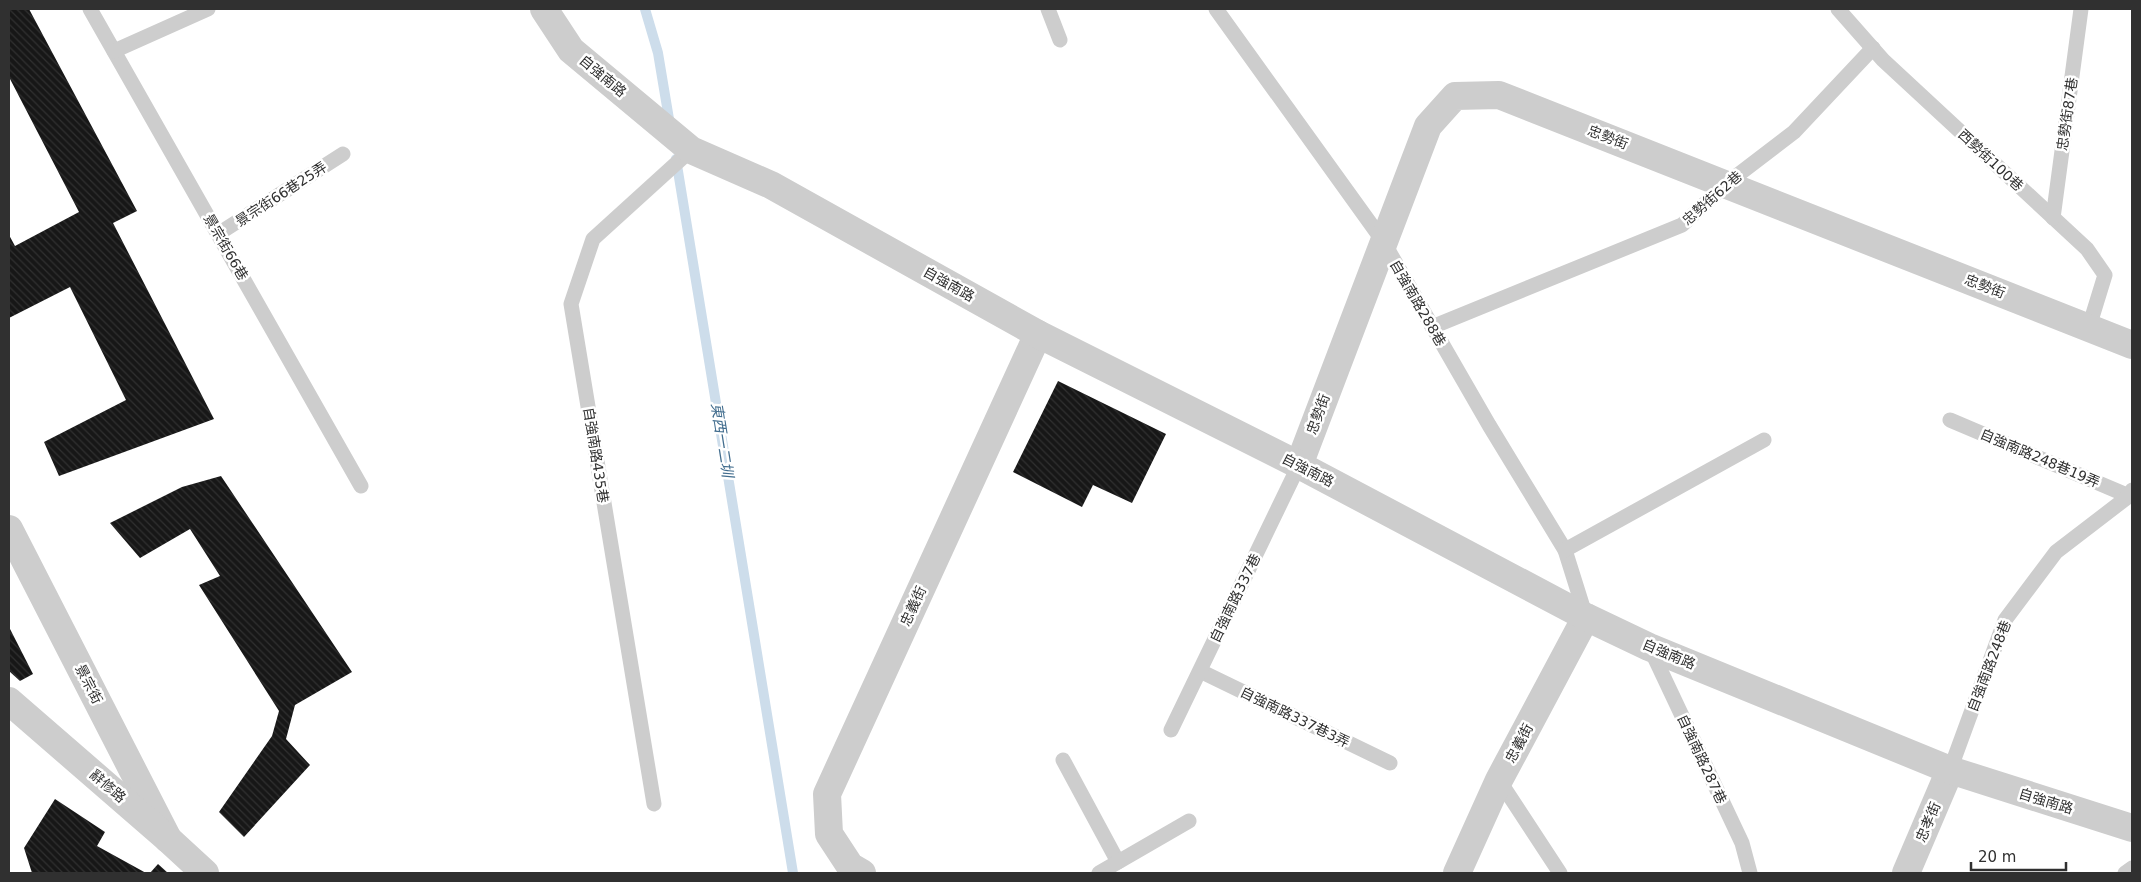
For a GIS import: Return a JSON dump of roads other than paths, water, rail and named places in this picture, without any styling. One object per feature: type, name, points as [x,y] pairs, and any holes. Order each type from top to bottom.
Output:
[{"type":"street","name":"自強南路","points":[[544,9],[572,50],[691,150],[771,185],[1038,334],[1299,465],[1586,616],[1649,647],[1950,770],[2132,828]]},
{"type":"street","name":"忠勢街","points":[[1299,465],[1428,126],[1455,96],[1499,95],[2132,345]]},
{"type":"street","name":"忠義街","points":[[862,873],[850,866],[829,834],[827,794],[1038,334]]},
{"type":"street","name":"景宗街","points":[[9,530],[168,839]]},
{"type":"street","name":"忠義街","points":[[1457,873],[1499,780],[1586,616]]},
{"type":"street","name":"辭修路","points":[[9,701],[205,873]]},
{"type":"street","name":"忠孝街","points":[[1906,873],[1950,770]]},
{"type":"lane","name":"景宗街66巷","points":[[90,9],[361,486]]},
{"type":"lane","points":[[114,51],[208,9]]},
{"type":"lane","points":[[1048,9],[1060,40]]},
{"type":"lane","name":"自強南路288巷","points":[[1216,9],[1383,241],[1565,550],[1586,616]]},
{"type":"lane","name":"忠勢街87巷","points":[[2053,218],[2081,9]]},
{"type":"lane","name":"西勢街100巷","points":[[1840,10],[1873,48],[2087,249],[2105,276],[2089,327]]},
{"type":"lane","name":"忠勢街62巷","points":[[1432,327],[1682,226],[1726,184],[1794,132],[1873,48]]},
{"type":"lane","name":"自強南路435巷","points":[[654,804],[571,304],[593,239],[691,150]]},
{"type":"lane","name":"景宗街66巷25弄","points":[[218,234],[343,154]]},
{"type":"lane","name":"自強南路248巷19弄","points":[[1950,420],[2131,493]]},
{"type":"lane","points":[[1565,550],[1764,440]]},
{"type":"lane","name":"自強南路337巷","points":[[1171,730],[1299,465]]},
{"type":"lane","name":"自強南路248巷","points":[[1950,770],[2005,620],[2056,552],[2131,493]]},
{"type":"lane","name":"自強南路287巷","points":[[1649,647],[1742,843],[1750,873]]},
{"type":"lane","name":"自強南路337巷3弄","points":[[1200,671],[1390,763]]},
{"type":"lane","points":[[1063,760],[1118,862]]},
{"type":"lane","points":[[1499,780],[1560,873]]},
{"type":"lane","points":[[1099,873],[1189,820]]},
{"type":"lane","points":[[2125,873],[2132,868]]},
{"type":"waterway","name":"東西一二圳","points":[[645,9],[658,53],[670,125]]},
{"type":"waterway","name":"東西一二圳","points":[[676,159],[793,873]]}]
